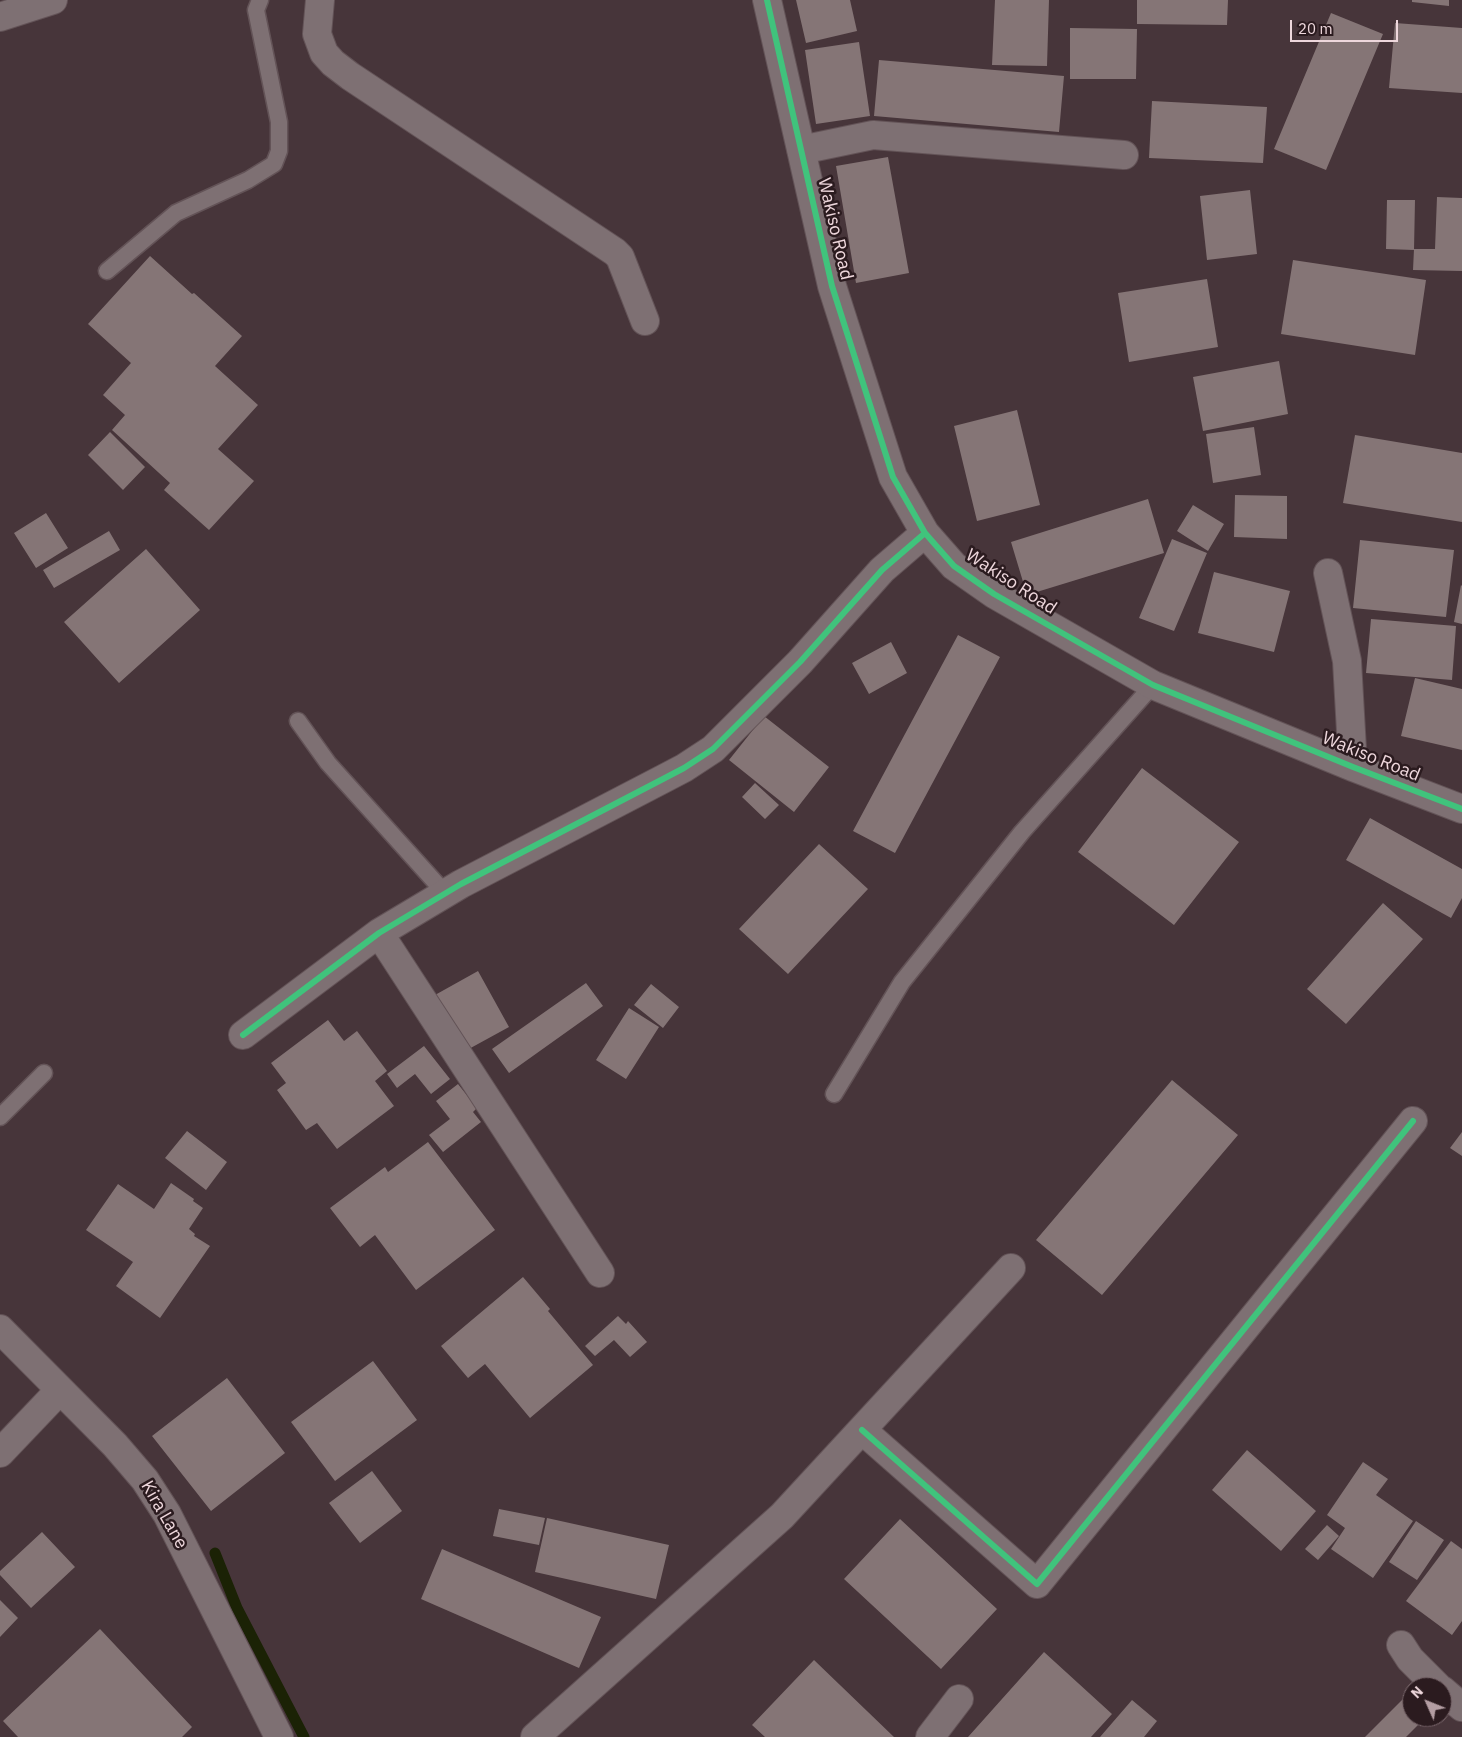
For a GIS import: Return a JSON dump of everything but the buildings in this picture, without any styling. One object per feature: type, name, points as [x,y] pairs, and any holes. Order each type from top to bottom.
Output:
[{"type":"street","points":[[0,17],[53,0]]},
{"type":"street","points":[[320,0],[317,34],[324,53],[333,63],[615,252],[620,258],[645,321]]},
{"type":"street","name":"Wakiso Road","points":[[767,0],[832,286],[890,468],[893,477],[926,533],[954,566],[994,594],[1153,685],[1353,767],[1462,809]]},
{"type":"street","points":[[801,150],[873,135],[1124,155]]},
{"type":"street","points":[[243,1035],[379,933],[445,894],[684,768],[713,749],[800,662],[882,570],[926,533]]},
{"type":"street","points":[[1328,573],[1347,661],[1353,767]]},
{"type":"street","points":[[379,933],[600,1272]]},
{"type":"street","points":[[862,1430],[1037,1584],[1413,1121]]},
{"type":"street","points":[[535,1737],[782,1516],[1011,1268]]},
{"type":"street","name":"Kira Lane","points":[[0,1328],[115,1445],[146,1480],[167,1514],[279,1737]]},
{"type":"street","points":[[0,1453],[60,1390]]},
{"type":"street","points":[[1401,1645],[1410,1659],[1428,1677]]},
{"type":"street","points":[[1452,1698],[1462,1707]]},
{"type":"street","points":[[930,1737],[959,1699]]},
{"type":"lane","points":[[107,271],[176,213],[248,180],[274,164],[279,151],[279,122],[254,3]]},
{"type":"lane","points":[[834,1094],[902,982],[1022,832],[1153,685]]},
{"type":"lane","points":[[298,720],[328,764],[445,894]]},
{"type":"lane","points":[[0,1117],[44,1073]]},
{"type":"waterway","points":[[215,1553],[237,1608],[304,1737]]},
{"type":"cycle path","points":[[767,0],[832,286],[893,477],[925,533],[954,566],[994,594],[1153,685],[1353,767],[1462,809]]},
{"type":"cycle path","points":[[243,1035],[379,933],[461,884],[684,768],[713,749],[800,662],[882,570],[925,533]]},
{"type":"cycle path","points":[[862,1430],[1037,1584],[1413,1121]]}]
